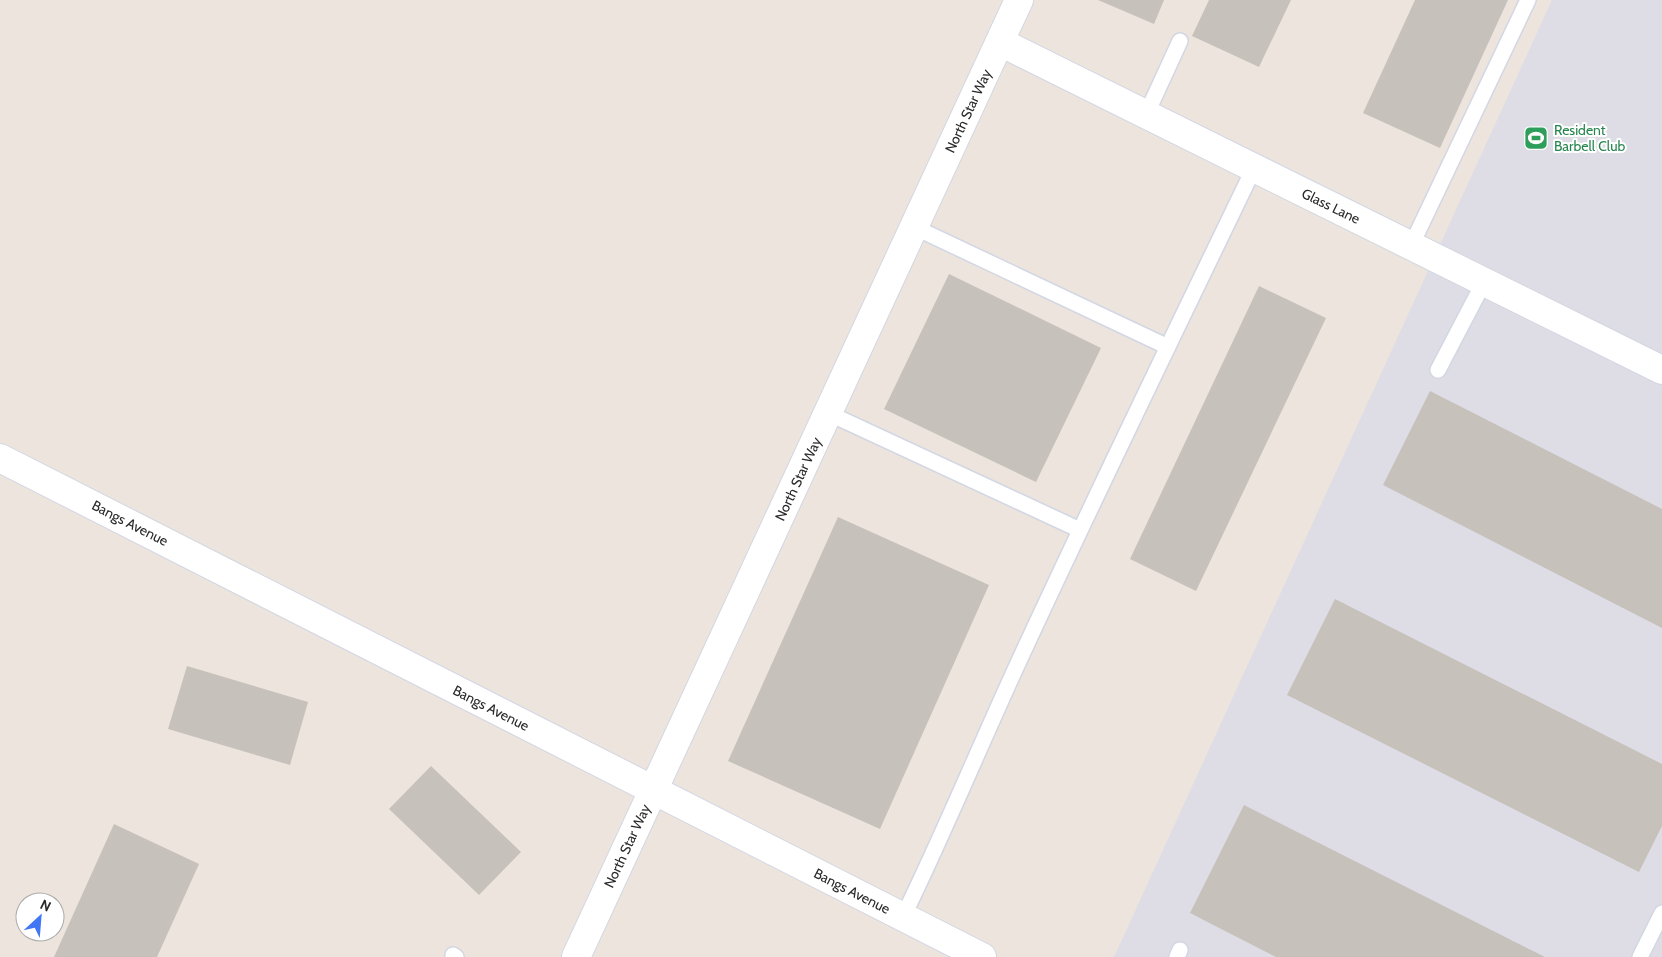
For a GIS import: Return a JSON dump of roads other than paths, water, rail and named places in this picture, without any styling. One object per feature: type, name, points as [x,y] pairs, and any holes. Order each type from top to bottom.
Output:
[{"type":"street","name":"North Star Way","points":[[576,957],[1019,0]]},
{"type":"street","name":"Glass Lane","points":[[1000,42],[1662,370]]},
{"type":"street","name":"Bangs Avenue","points":[[0,458],[982,957]]},
{"type":"lane","points":[[1411,246],[1528,0]]},
{"type":"lane","points":[[1146,115],[1180,41]]},
{"type":"lane","points":[[903,917],[933,856],[976,752],[1080,530],[1254,168]]},
{"type":"lane","points":[[914,228],[1168,347]]},
{"type":"lane","points":[[1438,370],[1484,282]]},
{"type":"lane","points":[[828,413],[1080,530]]},
{"type":"lane","points":[[1640,957],[1662,913]]},
{"type":"place","name":"Resident Barbell Club","points":[[1536,138]]}]
